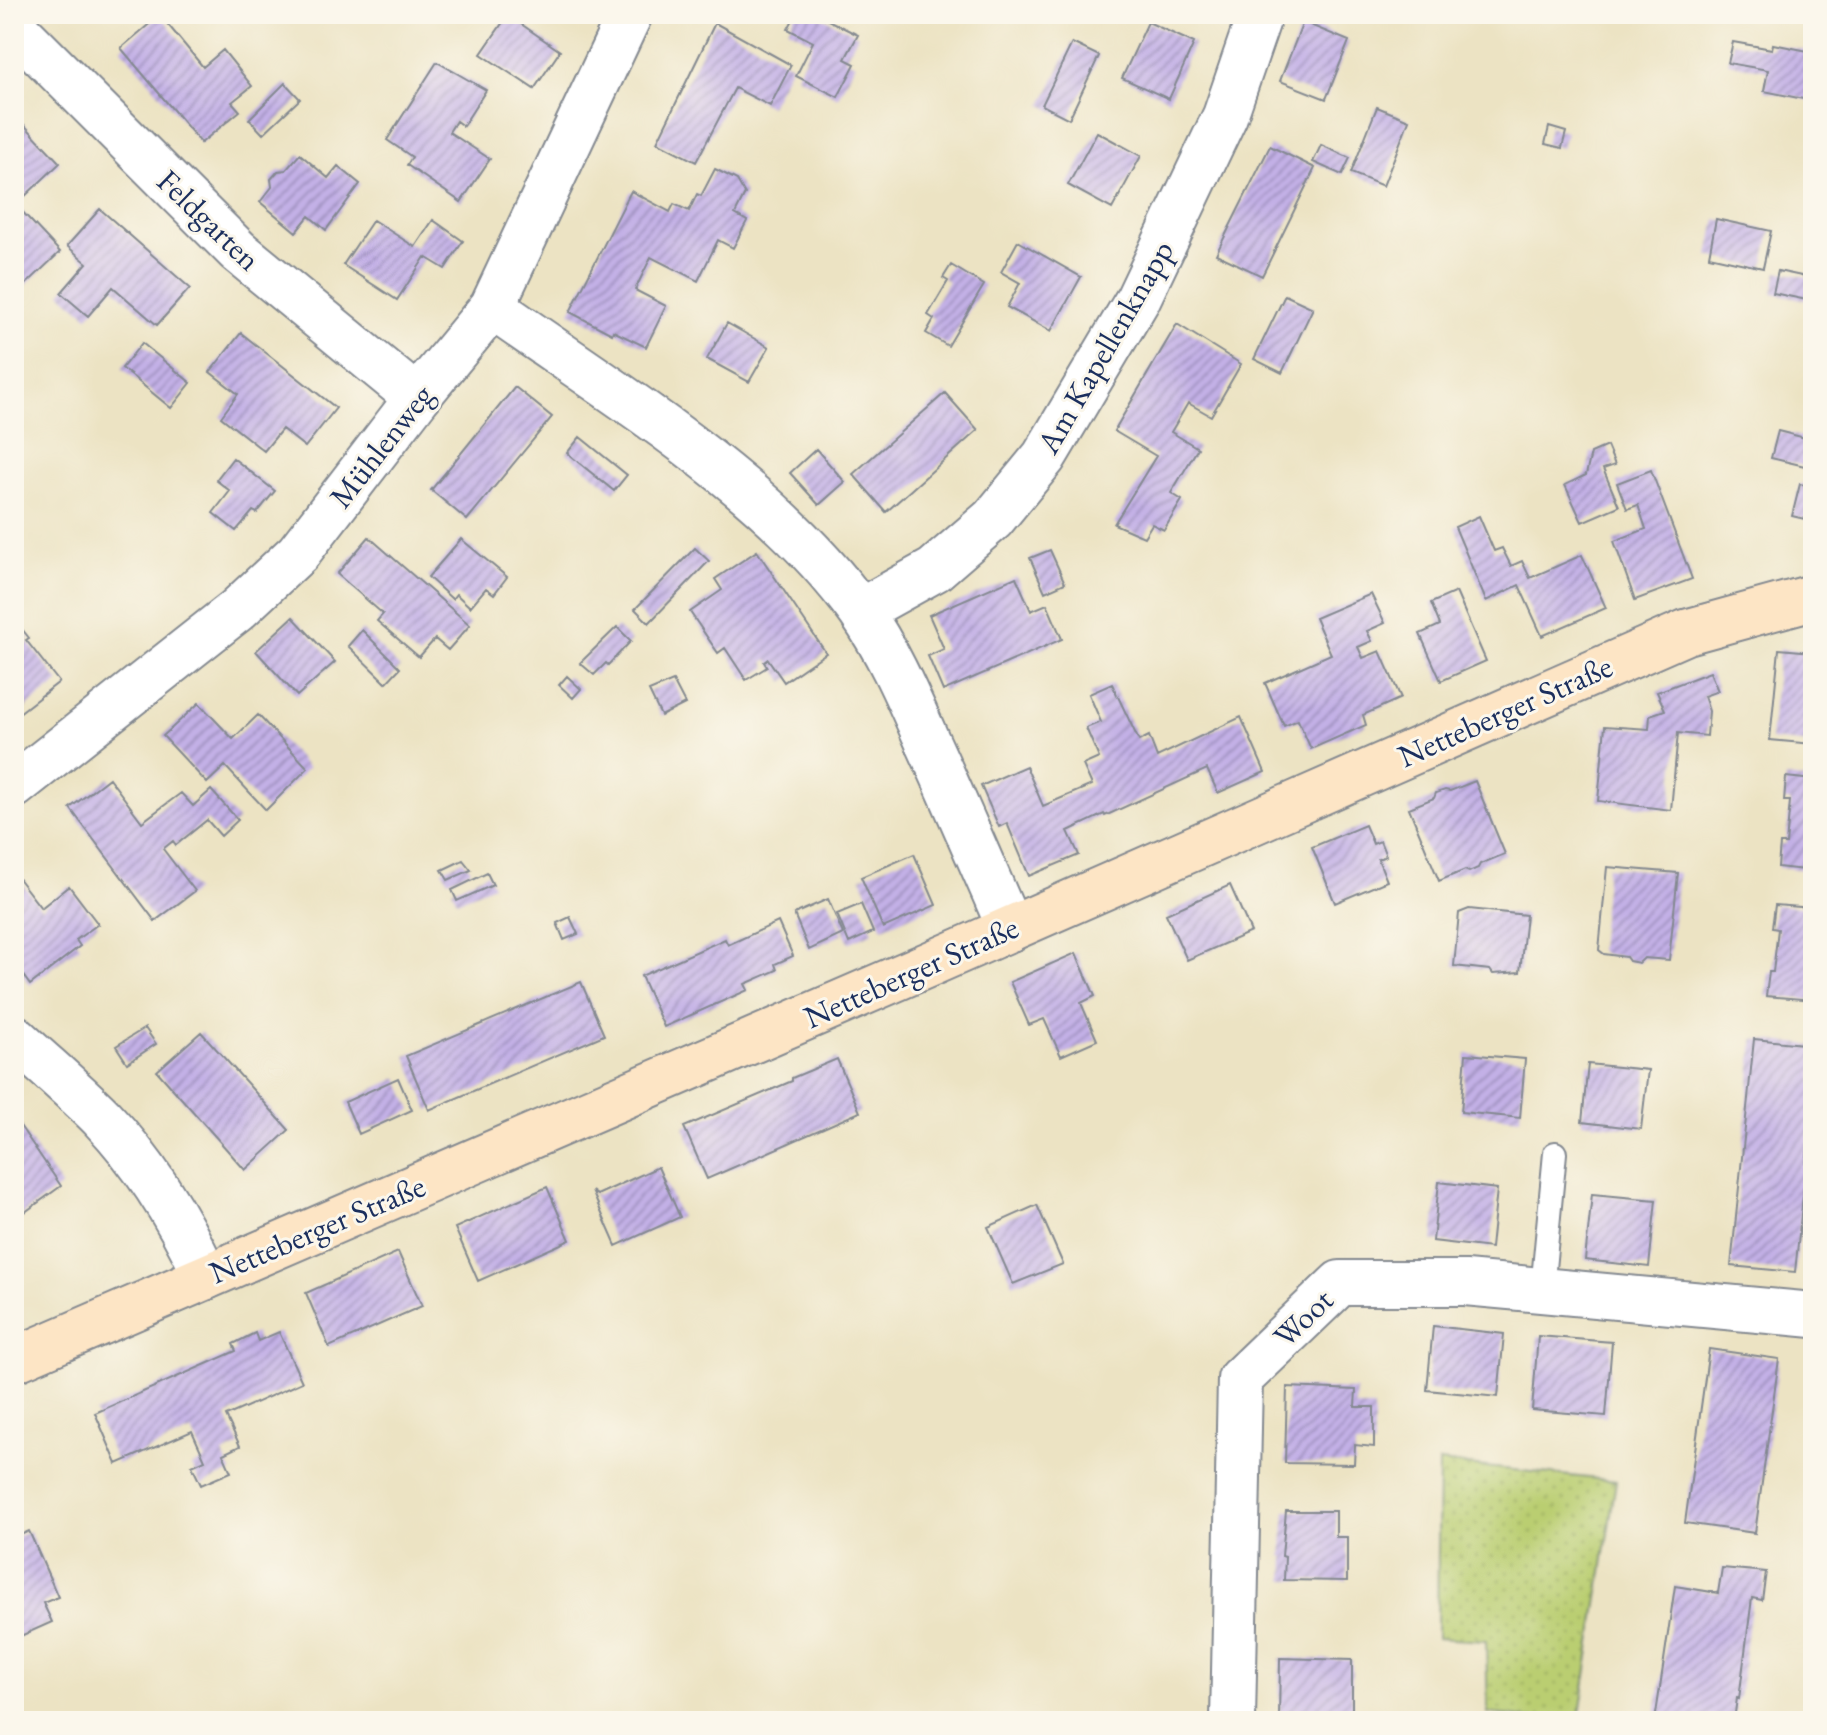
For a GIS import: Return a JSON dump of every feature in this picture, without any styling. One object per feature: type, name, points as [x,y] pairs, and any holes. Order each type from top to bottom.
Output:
[{"type":"street","name":"Mühlenweg","points":[[14,786],[237,610],[298,553],[417,398],[492,307],[630,14]]},
{"type":"street","name":"Am Kapellenknapp","points":[[860,611],[934,570],[993,519],[1044,457],[1138,299],[1225,116],[1260,14]]},
{"type":"street","name":"Feldgarten","points":[[14,27],[238,251],[417,398]]},
{"type":"street","points":[[492,307],[756,498],[812,554],[860,611],[899,677],[1010,929]]},
{"type":"street","name":"Netteberger Straße","points":[[14,1360],[1010,929],[1686,632],[1813,597]]},
{"type":"street","points":[[14,1037],[102,1119],[145,1172],[187,1235],[206,1277]]},
{"type":"street","name":"Woot","points":[[1233,1721],[1240,1379],[1340,1283],[1465,1283],[1813,1315]]},
{"type":"lane","points":[[1542,1290],[1555,1153]]},
{"type":"green space","points":[[1439,1462],[1616,1481],[1579,1721],[1488,1713],[1486,1641],[1437,1638]]},
{"type":"building","points":[[796,14],[816,14],[858,35],[845,59],[855,64],[838,97],[796,76],[813,42],[788,29]]},
{"type":"building","points":[[160,15],[203,67],[223,50],[252,86],[232,102],[240,111],[201,143],[121,48]]},
{"type":"building","points":[[508,15],[560,51],[534,89],[481,54]]},
{"type":"building","points":[[1148,22],[1194,43],[1169,99],[1122,78]]},
{"type":"building","points":[[1303,22],[1349,41],[1326,99],[1280,81]]},
{"type":"building","points":[[715,23],[791,65],[770,106],[735,88],[696,162],[657,142]]},
{"type":"building","points":[[1733,42],[1772,49],[1773,44],[1813,52],[1813,101],[1764,91],[1768,70],[1728,63]]},
{"type":"building","points":[[1072,43],[1099,56],[1069,119],[1042,105]]},
{"type":"building","points":[[437,62],[486,90],[463,126],[456,121],[449,132],[490,159],[461,202],[407,165],[412,157],[387,140]]},
{"type":"building","points":[[285,83],[300,99],[263,134],[249,119]]},
{"type":"building","points":[[1377,107],[1409,120],[1383,186],[1351,173]]},
{"type":"building","points":[[14,114],[60,163],[24,197],[14,186]]},
{"type":"building","points":[[1549,127],[1566,132],[1562,148],[1545,144]]},
{"type":"building","points":[[1097,132],[1141,156],[1112,209],[1068,185]]},
{"type":"building","points":[[1321,145],[1350,158],[1342,175],[1313,162]]},
{"type":"building","points":[[1270,146],[1315,168],[1262,276],[1216,254]]},
{"type":"building","points":[[300,154],[328,178],[338,166],[360,184],[326,230],[309,216],[296,232],[260,202],[272,187],[271,179],[278,171],[286,170]]},
{"type":"building","points":[[715,169],[737,180],[745,194],[735,214],[747,221],[733,248],[718,240],[698,281],[651,257],[635,290],[666,306],[646,347],[613,331],[612,334],[570,312],[631,191],[670,212],[674,204],[689,211]]},
{"type":"building","points":[[17,206],[60,252],[14,296],[14,209]]},
{"type":"building","points":[[100,209],[190,288],[157,325],[113,287],[88,316],[61,293],[87,263],[67,246]]},
{"type":"building","points":[[1716,219],[1771,231],[1763,268],[1709,256]]},
{"type":"building","points":[[373,220],[415,247],[433,220],[463,241],[445,269],[425,257],[397,300],[343,265]]},
{"type":"building","points":[[1018,241],[1081,277],[1051,331],[1007,307],[1020,283],[1001,272]]},
{"type":"building","points":[[951,265],[984,285],[948,346],[926,333],[934,319],[928,315],[948,281],[943,278]]},
{"type":"building","points":[[1778,271],[1811,278],[1807,300],[1773,293]]},
{"type":"building","points":[[1285,295],[1313,308],[1282,373],[1254,359]]},
{"type":"building","points":[[727,323],[769,347],[749,382],[707,359]]},
{"type":"building","points":[[1177,324],[1241,364],[1211,416],[1188,403],[1171,432],[1198,448],[1171,493],[1182,500],[1164,530],[1152,524],[1144,537],[1114,524],[1156,456],[1114,431]]},
{"type":"building","points":[[241,333],[336,408],[305,447],[282,429],[264,451],[221,417],[238,394],[210,372]]},
{"type":"building","points":[[142,343],[191,383],[171,408],[122,368]]},
{"type":"building","points":[[515,387],[552,417],[467,520],[431,490]]},
{"type":"building","points":[[945,393],[978,430],[886,512],[853,474]]},
{"type":"building","points":[[1778,431],[1813,440],[1813,468],[1771,458]]},
{"type":"building","points":[[580,437],[627,475],[614,491],[567,453]]},
{"type":"building","points":[[1607,446],[1615,465],[1603,469],[1619,506],[1582,522],[1565,485],[1586,475],[1591,453]]},
{"type":"building","points":[[816,449],[845,482],[819,505],[790,473]]},
{"type":"building","points":[[233,458],[275,491],[257,513],[253,511],[236,531],[213,513],[230,491],[216,480]]},
{"type":"building","points":[[1651,470],[1692,579],[1635,600],[1614,541],[1646,529],[1638,505],[1627,509],[1617,483]]},
{"type":"building","points":[[1800,484],[1813,487],[1813,521],[1792,516]]},
{"type":"building","points":[[1479,516],[1494,551],[1502,548],[1511,566],[1522,561],[1530,578],[1582,555],[1606,608],[1542,636],[1519,585],[1486,601],[1455,527]]},
{"type":"building","points":[[369,537],[470,625],[448,650],[435,639],[419,657],[377,621],[383,614],[337,574]]},
{"type":"building","points":[[461,539],[507,577],[494,594],[486,588],[470,607],[456,594],[452,599],[428,577]]},
{"type":"building","points":[[695,548],[709,561],[649,623],[635,609]]},
{"type":"building","points":[[1050,550],[1065,583],[1045,592],[1030,558]]},
{"type":"building","points":[[757,551],[826,653],[784,682],[768,659],[764,662],[767,667],[746,680],[725,648],[718,653],[690,612],[722,590],[715,579]]},
{"type":"building","points":[[1016,577],[1031,611],[1047,604],[1062,639],[943,691],[928,656],[944,649],[929,615]]},
{"type":"building","points":[[1456,592],[1486,661],[1441,681],[1420,634],[1440,625],[1431,603]]},
{"type":"building","points":[[1371,594],[1385,623],[1367,631],[1372,641],[1358,647],[1363,658],[1380,651],[1401,698],[1363,715],[1366,725],[1311,749],[1298,720],[1284,726],[1265,683],[1331,654],[1315,618]]},
{"type":"building","points":[[293,617],[335,662],[297,696],[256,651]]},
{"type":"building","points":[[14,619],[29,638],[26,640],[59,682],[14,717]]},
{"type":"building","points":[[617,627],[631,641],[594,675],[580,663]]},
{"type":"building","points":[[362,630],[400,668],[386,683],[348,646]]},
{"type":"building","points":[[1779,649],[1813,652],[1813,744],[1770,740]]},
{"type":"building","points":[[1710,672],[1718,691],[1704,696],[1709,711],[1707,736],[1678,733],[1671,810],[1598,801],[1605,726],[1649,729],[1650,715],[1665,710],[1657,692]]},
{"type":"building","points":[[567,676],[581,689],[573,698],[559,685]]},
{"type":"building","points":[[673,681],[685,704],[661,716],[649,691]]},
{"type":"building","points":[[1112,684],[1139,741],[1149,736],[1157,757],[1241,717],[1265,772],[1218,793],[1207,769],[1104,814],[1068,831],[1079,855],[1029,876],[1007,823],[999,827],[981,786],[1026,766],[1043,806],[1092,785],[1083,765],[1099,758],[1086,728],[1101,722],[1089,694]]},
{"type":"building","points":[[199,703],[233,739],[258,715],[308,768],[266,810],[225,766],[207,783],[163,736]]},
{"type":"building","points":[[1786,777],[1813,780],[1813,871],[1778,867],[1780,844],[1786,844],[1790,801],[1784,801]]},
{"type":"building","points":[[109,778],[142,822],[181,793],[193,806],[211,790],[238,820],[221,836],[207,820],[176,845],[173,841],[163,849],[195,891],[155,921],[70,808]]},
{"type":"building","points":[[1475,781],[1505,854],[1469,872],[1465,870],[1439,881],[1409,808],[1434,798],[1436,793]]},
{"type":"building","points":[[1365,825],[1373,844],[1380,841],[1386,856],[1378,859],[1387,881],[1335,903],[1312,847]]},
{"type":"building","points":[[914,854],[936,905],[883,928],[861,877]]},
{"type":"building","points":[[463,860],[471,870],[448,880],[442,870]]},
{"type":"building","points":[[1607,867],[1678,873],[1669,960],[1644,958],[1639,963],[1599,950]]},
{"type":"building","points":[[14,873],[41,908],[69,886],[98,924],[76,940],[80,946],[30,985],[14,963]]},
{"type":"building","points":[[487,873],[493,885],[457,901],[452,890]]},
{"type":"building","points":[[1230,885],[1251,932],[1187,960],[1166,914]]},
{"type":"building","points":[[828,899],[843,934],[809,950],[794,914]]},
{"type":"building","points":[[861,904],[873,932],[849,943],[837,914]]},
{"type":"building","points":[[1775,905],[1813,908],[1813,1000],[1766,996],[1769,972],[1773,972],[1778,929],[1772,928]]},
{"type":"building","points":[[1469,909],[1526,915],[1520,972],[1493,974],[1490,970],[1454,966],[1459,913]]},
{"type":"building","points":[[570,917],[578,934],[564,940],[557,923]]},
{"type":"building","points":[[778,922],[793,956],[775,964],[777,970],[745,984],[748,990],[664,1027],[641,976],[725,939],[728,945]]},
{"type":"building","points":[[1076,953],[1095,996],[1081,1003],[1097,1040],[1061,1056],[1044,1019],[1029,1025],[1010,982]]},
{"type":"building","points":[[581,982],[604,1035],[429,1110],[406,1056]]},
{"type":"building","points":[[145,1028],[156,1044],[127,1063],[116,1046]]},
{"type":"building","points":[[201,1032],[289,1130],[245,1170],[157,1071]]},
{"type":"building","points":[[1754,1039],[1813,1045],[1813,1100],[1795,1272],[1731,1266]]},
{"type":"building","points":[[1466,1054],[1525,1059],[1520,1118],[1461,1112]]},
{"type":"building","points":[[837,1059],[860,1112],[707,1179],[684,1127]]},
{"type":"building","points":[[1588,1064],[1648,1070],[1641,1129],[1582,1122]]},
{"type":"building","points":[[398,1078],[412,1110],[359,1134],[345,1102]]},
{"type":"building","points":[[14,1117],[61,1186],[14,1220]]},
{"type":"building","points":[[658,1167],[680,1217],[616,1246],[592,1191],[597,1195]]},
{"type":"building","points":[[1439,1182],[1497,1189],[1491,1248],[1433,1241]]},
{"type":"building","points":[[547,1187],[570,1240],[478,1281],[455,1228]]},
{"type":"building","points":[[1592,1194],[1656,1200],[1649,1267],[1585,1260]]},
{"type":"building","points":[[1037,1205],[1063,1264],[1013,1284],[988,1227]]},
{"type":"building","points":[[398,1252],[422,1306],[329,1347],[306,1293]]},
{"type":"building","points":[[1433,1326],[1504,1334],[1498,1397],[1427,1390]]},
{"type":"building","points":[[279,1332],[302,1382],[226,1416],[240,1446],[223,1454],[231,1472],[201,1485],[192,1466],[205,1460],[192,1431],[117,1464],[95,1413],[236,1351],[233,1344],[255,1333],[258,1341]]},
{"type":"building","points":[[1538,1336],[1612,1342],[1606,1416],[1532,1410]]},
{"type":"building","points":[[1709,1349],[1779,1359],[1755,1533],[1685,1523]]},
{"type":"building","points":[[1287,1387],[1356,1390],[1355,1407],[1374,1407],[1374,1447],[1355,1445],[1354,1464],[1285,1463]]},
{"type":"building","points":[[1286,1511],[1336,1511],[1336,1537],[1347,1537],[1347,1581],[1284,1580],[1285,1557],[1282,1556]]},
{"type":"building","points":[[29,1531],[58,1597],[43,1603],[52,1622],[14,1639],[14,1538]]},
{"type":"building","points":[[1722,1568],[1766,1572],[1762,1600],[1752,1598],[1734,1721],[1655,1721],[1675,1586],[1718,1593]]},
{"type":"building","points":[[1280,1658],[1352,1660],[1352,1721],[1279,1721]]}]
